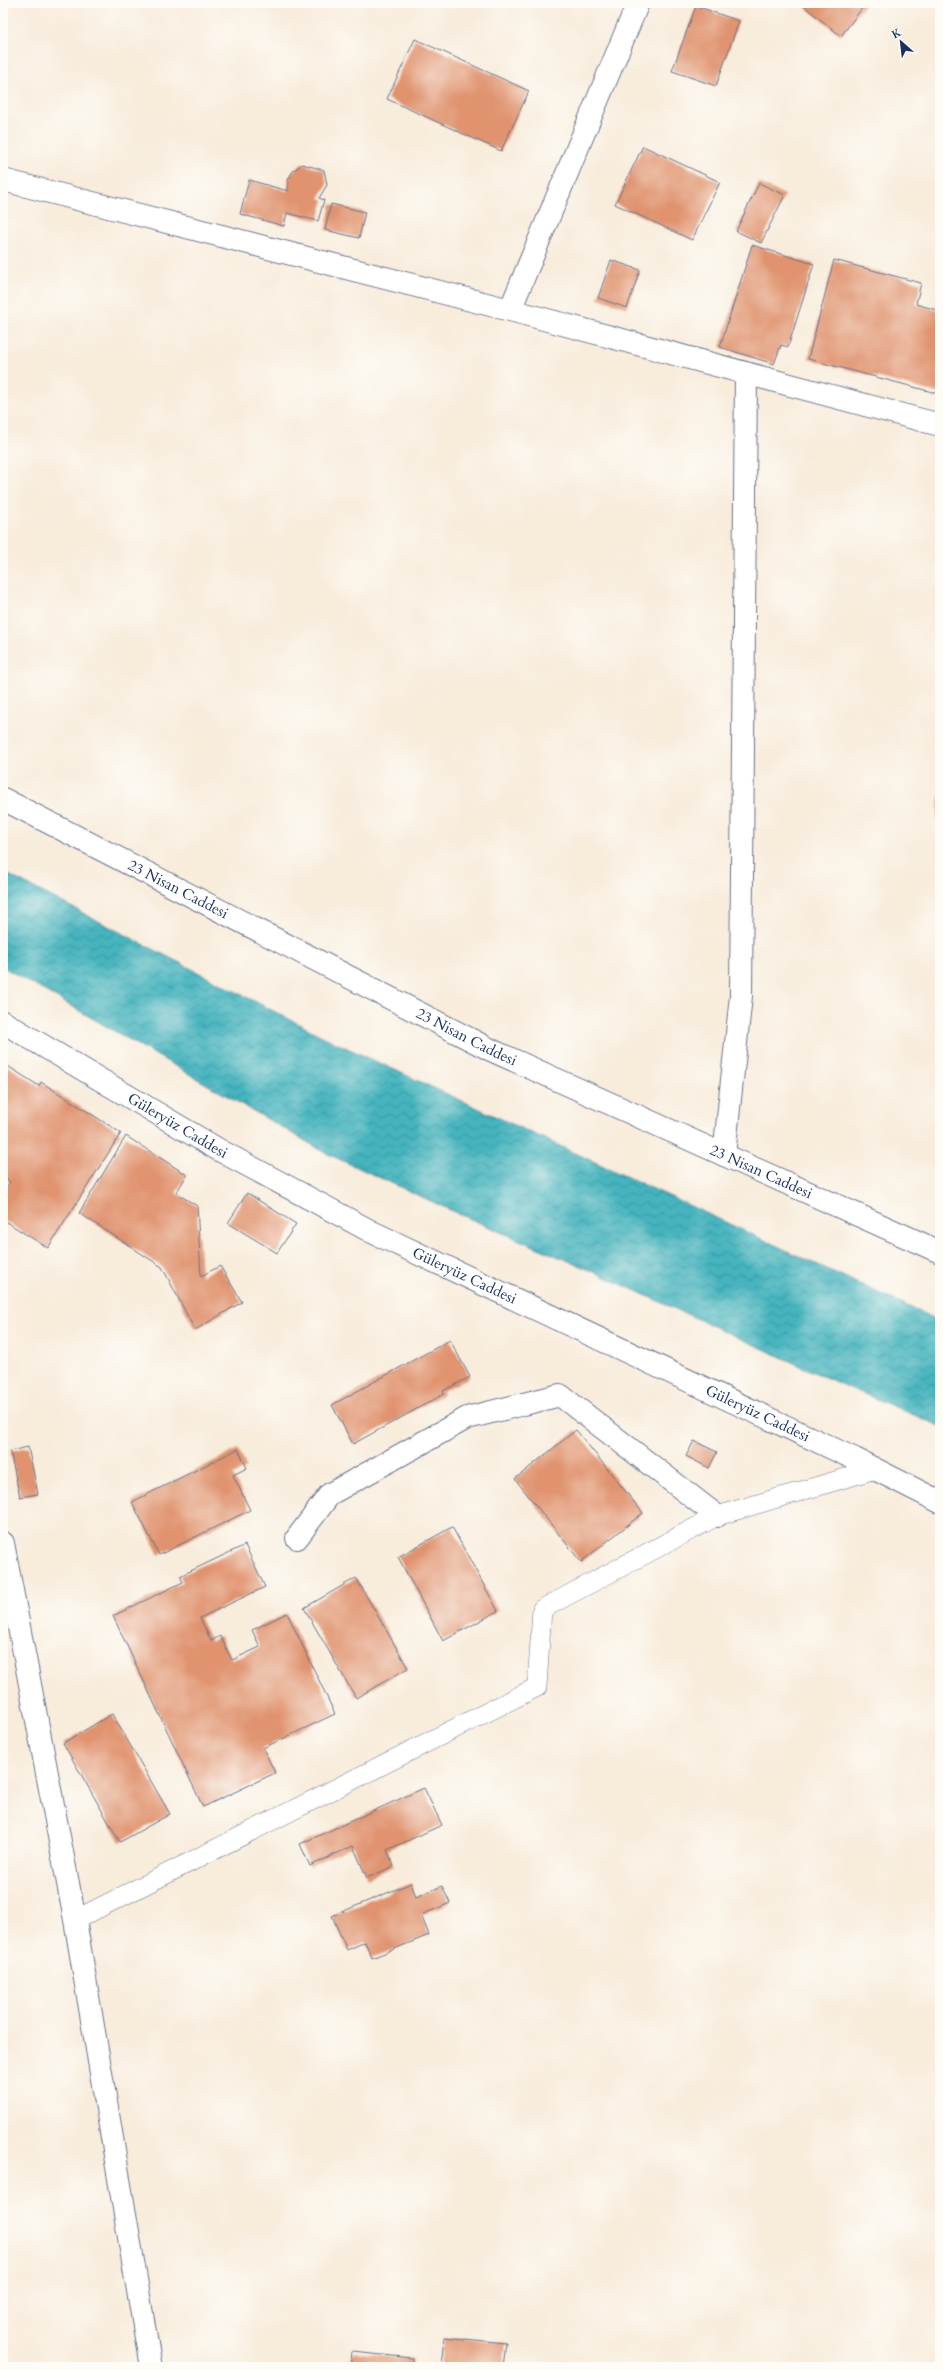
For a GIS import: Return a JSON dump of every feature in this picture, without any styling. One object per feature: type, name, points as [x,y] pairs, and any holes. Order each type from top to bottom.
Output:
[{"type":"street","points":[[510,310],[638,3]]},
{"type":"street","points":[[3,180],[510,310],[940,425]]},
{"type":"street","points":[[724,1155],[741,996],[746,373]]},
{"type":"street","name":"23 Nisan Caddesi","points":[[3,799],[491,1050],[940,1252]]},
{"type":"street","name":"Güleryüz Caddesi","points":[[3,1022],[219,1150],[372,1232],[876,1469],[940,1502]]},
{"type":"street","points":[[297,1538],[330,1494],[467,1418],[560,1395],[717,1516]]},
{"type":"street","points":[[3,1543],[75,1920],[152,2367]]},
{"type":"lane","points":[[75,1920],[537,1687],[542,1609],[717,1516],[876,1469]]},
{"type":"water","points":[[3,872],[332,1041],[940,1321],[940,1426],[838,1383],[592,1271],[461,1215],[328,1154],[3,967]]},
{"type":"building","points":[[800,3],[866,3],[841,36]]},
{"type":"building","points":[[696,6],[739,21],[716,86],[672,71]]},
{"type":"building","points":[[415,39],[529,91],[501,151],[387,99]]},
{"type":"building","points":[[643,146],[720,182],[692,240],[615,204]]},
{"type":"building","points":[[302,164],[324,170],[327,185],[319,198],[324,200],[318,221],[287,213],[284,226],[240,214],[249,180],[288,191],[288,180],[293,171]]},
{"type":"building","points":[[759,183],[785,195],[761,243],[736,231]]},
{"type":"building","points":[[331,204],[365,212],[359,238],[325,230]]},
{"type":"building","points":[[752,245],[814,264],[788,347],[781,345],[774,364],[720,347]]},
{"type":"building","points":[[611,260],[640,270],[627,308],[598,298]]},
{"type":"building","points":[[834,260],[921,283],[916,304],[940,311],[940,394],[808,359]]},
{"type":"building","points":[[939,796],[940,821],[937,821]]},
{"type":"building","points":[[3,1063],[39,1086],[41,1082],[121,1133],[48,1248],[3,1220],[3,1192],[10,1182],[3,1178]]},
{"type":"building","points":[[126,1136],[187,1175],[176,1193],[197,1206],[201,1276],[220,1266],[242,1302],[195,1330],[162,1267],[79,1213]]},
{"type":"building","points":[[247,1193],[296,1224],[277,1253],[228,1223]]},
{"type":"building","points":[[450,1340],[470,1377],[443,1391],[444,1394],[353,1444],[332,1405]]},
{"type":"building","points":[[576,1430],[643,1513],[581,1562],[515,1479]]},
{"type":"building","points":[[694,1441],[717,1452],[709,1468],[686,1456]]},
{"type":"building","points":[[28,1447],[38,1494],[20,1497],[10,1451]]},
{"type":"building","points":[[238,1449],[247,1468],[233,1475],[250,1510],[159,1555],[132,1502]]},
{"type":"building","points":[[452,1527],[498,1611],[443,1641],[398,1557]]},
{"type":"building","points":[[245,1545],[265,1587],[200,1618],[211,1641],[220,1636],[232,1660],[260,1647],[252,1630],[287,1613],[335,1714],[263,1748],[275,1773],[203,1807],[113,1616],[183,1582],[180,1576]]},
{"type":"building","points":[[356,1578],[408,1668],[356,1698],[304,1608]]},
{"type":"building","points":[[112,1714],[170,1814],[120,1842],[63,1743]]},
{"type":"building","points":[[424,1788],[442,1825],[387,1850],[394,1866],[367,1878],[353,1846],[310,1866],[300,1844]]},
{"type":"building","points":[[411,1883],[416,1897],[442,1886],[450,1903],[421,1915],[429,1935],[372,1958],[365,1942],[347,1950],[332,1916]]},
{"type":"building","points":[[444,2337],[506,2343],[503,2367],[441,2367]]},
{"type":"building","points":[[352,2352],[413,2358],[412,2367],[350,2367]]}]
